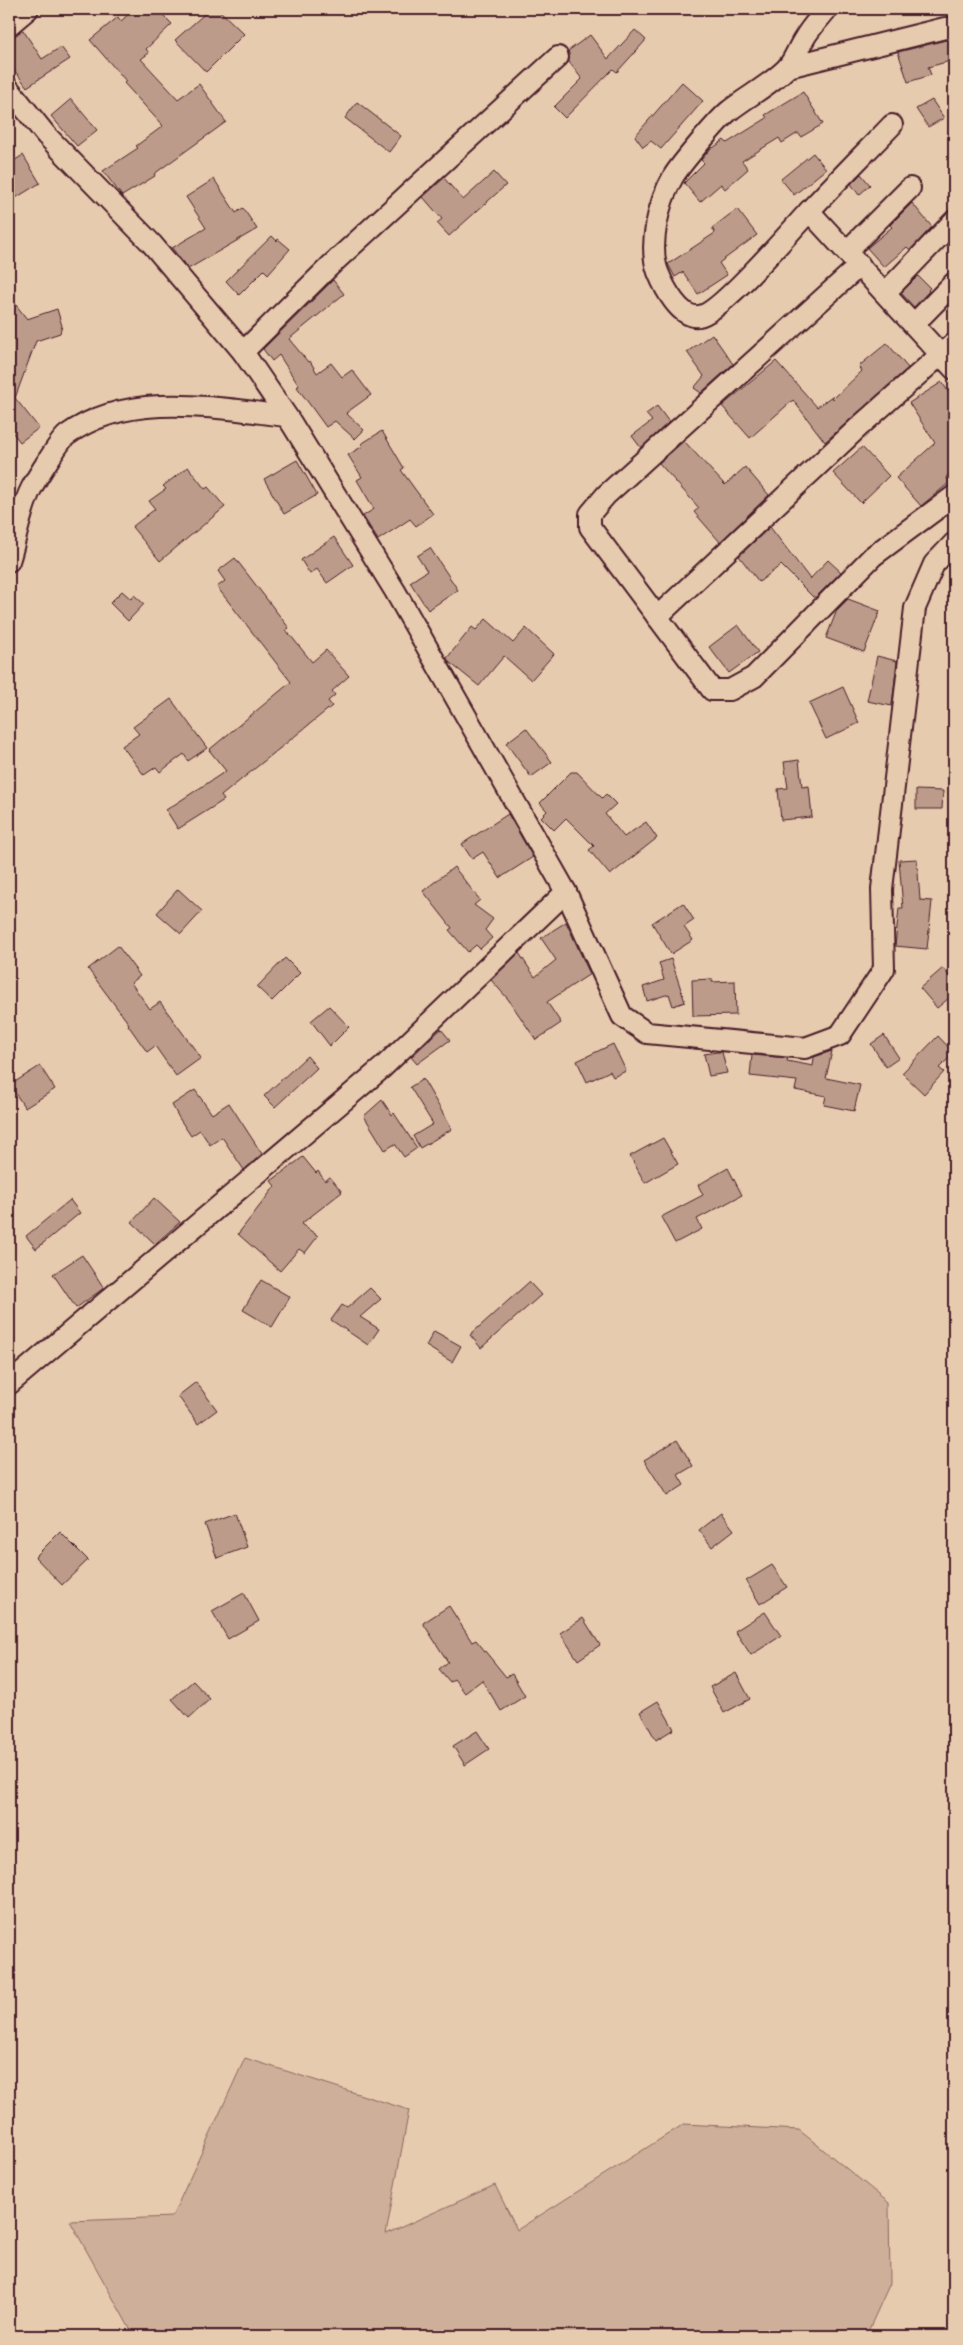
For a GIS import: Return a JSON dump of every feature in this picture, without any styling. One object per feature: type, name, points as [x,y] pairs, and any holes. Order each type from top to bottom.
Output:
[{"type":"street","points":[[9,25],[28,9]]},
{"type":"street","points":[[827,9],[804,37],[788,67],[767,85],[728,112],[674,175],[660,202],[655,234],[655,265],[661,280],[680,308],[690,315],[700,316],[713,309],[774,251],[809,211],[892,125]]},
{"type":"street","points":[[788,67],[945,28],[954,28]]},
{"type":"street","points":[[243,352],[332,264],[558,57]]},
{"type":"street","points":[[9,89],[46,135],[152,244],[243,352],[286,416],[395,591],[566,892],[622,1016],[647,1033],[806,1048],[840,1035],[884,969],[882,890],[914,608],[934,564],[954,543]]},
{"type":"street","points":[[910,188],[853,258],[606,495],[590,514],[590,527],[712,690],[730,690],[754,677],[873,556],[954,496]]},
{"type":"street","points":[[657,617],[854,431],[950,356],[914,324],[809,211]]},
{"type":"street","points":[[886,293],[954,221]]},
{"type":"street","points":[[914,324],[954,283]]},
{"type":"street","points":[[9,561],[31,490],[66,436],[102,417],[141,407],[207,408],[286,416]]},
{"type":"street","points":[[9,1384],[382,1068],[566,892]]},
{"type":"shaded area","points":[[245,2058],[409,2110],[386,2234],[495,2185],[517,2230],[684,2124],[799,2130],[889,2203],[890,2283],[866,2336],[134,2336],[70,2221],[172,2217]]},
{"type":"building","points":[[134,9],[157,9],[172,24],[146,49],[149,53],[141,59],[178,99],[199,84],[226,122],[154,174],[155,176],[122,196],[103,171],[138,148],[136,146],[163,126],[124,83],[126,81],[90,40],[118,17],[121,21]]},
{"type":"building","points":[[210,9],[218,9],[244,34],[206,72],[175,40]]},
{"type":"building","points":[[23,30],[42,59],[61,47],[70,59],[27,87],[9,63],[9,40]]},
{"type":"building","points":[[635,30],[646,40],[617,72],[613,69],[565,118],[554,107],[582,79],[569,62],[568,51],[590,35],[608,59]]},
{"type":"building","points":[[946,40],[954,40],[954,60],[928,67],[931,75],[908,82],[898,52]]},
{"type":"building","points":[[682,82],[703,101],[661,149],[651,141],[643,147],[635,136]]},
{"type":"building","points":[[803,92],[823,124],[801,137],[798,133],[782,143],[779,138],[742,161],[748,169],[725,189],[721,184],[700,202],[684,183],[704,163],[701,160],[712,147],[724,140],[727,143],[767,118],[765,115]]},
{"type":"building","points":[[71,99],[97,130],[77,146],[51,116]]},
{"type":"building","points":[[932,100],[944,118],[928,127],[916,109]]},
{"type":"building","points":[[357,102],[401,136],[389,152],[345,118]]},
{"type":"building","points":[[813,153],[826,169],[794,195],[781,179]]},
{"type":"building","points":[[23,155],[40,183],[9,202],[9,164]]},
{"type":"building","points":[[494,172],[506,185],[449,236],[437,223],[442,219],[423,197],[444,178],[463,200]]},
{"type":"building","points":[[861,174],[870,185],[859,195],[851,184]]},
{"type":"building","points":[[214,179],[236,213],[243,208],[257,229],[188,269],[172,248],[206,228],[186,197]]},
{"type":"building","points":[[912,203],[932,227],[910,250],[907,247],[884,267],[867,248],[892,227],[890,225]]},
{"type":"building","points":[[737,209],[757,235],[719,263],[727,275],[698,294],[683,272],[675,277],[668,264],[715,233],[712,228]]},
{"type":"building","points":[[272,236],[290,249],[268,274],[264,270],[239,295],[226,281]]},
{"type":"building","points":[[918,276],[930,288],[914,307],[901,293]]},
{"type":"building","points":[[333,280],[344,294],[289,339],[308,362],[310,361],[317,373],[331,363],[342,377],[352,370],[371,395],[346,413],[364,430],[355,439],[335,421],[326,427],[297,387],[299,386],[279,355],[272,361],[263,349]]},
{"type":"building","points":[[9,296],[27,319],[57,309],[62,326],[60,333],[36,341],[15,398],[39,428],[20,442],[9,431]]},
{"type":"building","points":[[712,334],[733,364],[701,393],[694,388],[704,376],[687,352]]},
{"type":"building","points":[[887,343],[908,368],[825,442],[793,400],[750,438],[722,406],[776,361],[817,407],[832,396],[833,399],[862,371],[859,366]]},
{"type":"building","points":[[942,382],[954,401],[954,469],[946,477],[950,482],[921,506],[896,478],[935,443],[909,403]]},
{"type":"building","points":[[657,406],[669,422],[641,448],[632,436],[652,421],[646,414]]},
{"type":"building","points":[[382,431],[404,468],[401,470],[433,514],[416,526],[410,519],[378,540],[363,516],[374,509],[357,480],[362,477],[348,455]]},
{"type":"building","points":[[684,441],[725,485],[745,467],[769,495],[720,542],[694,512],[699,508],[659,463]]},
{"type":"building","points":[[862,447],[889,476],[861,503],[833,473]]},
{"type":"building","points":[[297,460],[317,495],[284,514],[264,479]]},
{"type":"building","points":[[188,467],[205,489],[208,487],[225,507],[160,561],[132,527],[155,509],[149,501],[166,489],[163,486]]},
{"type":"building","points":[[770,527],[810,579],[828,560],[841,572],[816,597],[813,597],[781,565],[759,582],[739,556]]},
{"type":"building","points":[[334,537],[353,565],[327,583],[317,569],[310,574],[301,560]]},
{"type":"building","points":[[430,548],[458,590],[428,610],[410,582],[427,571],[417,556]]},
{"type":"building","points":[[235,558],[289,628],[286,630],[312,662],[326,650],[349,676],[332,691],[335,695],[328,701],[332,706],[221,796],[224,800],[178,829],[166,810],[226,771],[209,750],[291,682],[217,587],[225,581],[218,571]]},
{"type":"building","points":[[122,591],[131,599],[134,595],[144,604],[128,621],[110,603]]},
{"type":"building","points":[[848,599],[880,611],[864,652],[826,638],[837,610]]},
{"type":"building","points":[[486,619],[513,643],[526,628],[554,654],[531,680],[504,656],[479,686],[449,662],[447,658],[472,627],[476,630]]},
{"type":"building","points":[[738,625],[758,652],[729,673],[709,647]]},
{"type":"building","points":[[877,656],[897,661],[892,706],[867,701]]},
{"type":"building","points":[[843,687],[859,723],[826,739],[809,703]]},
{"type":"building","points":[[171,699],[207,748],[188,761],[184,754],[160,772],[156,767],[144,775],[122,746],[139,734],[133,727]]},
{"type":"building","points":[[526,728],[552,762],[531,777],[506,743]]},
{"type":"building","points":[[799,760],[802,787],[809,786],[812,817],[781,820],[778,789],[788,788],[784,762]]},
{"type":"building","points":[[571,772],[577,772],[602,798],[606,794],[616,804],[605,814],[624,837],[646,822],[657,838],[610,875],[589,850],[594,846],[566,818],[554,830],[541,817],[547,811],[540,803]]},
{"type":"building","points":[[916,790],[943,791],[942,809],[916,809]]},
{"type":"building","points":[[508,814],[533,857],[500,878],[483,852],[472,859],[462,844]]},
{"type":"building","points":[[917,859],[920,900],[932,901],[927,949],[895,946],[899,908],[903,908],[899,860]]},
{"type":"building","points":[[454,867],[480,900],[474,905],[493,919],[485,930],[492,938],[480,949],[476,945],[468,952],[449,930],[452,928],[423,891]]},
{"type":"building","points":[[178,889],[202,911],[181,934],[157,913]]},
{"type":"building","points":[[683,903],[694,920],[684,927],[693,940],[671,954],[652,923]]},
{"type":"building","points":[[566,922],[590,974],[547,1002],[561,1023],[536,1040],[508,999],[491,980],[519,953],[535,977],[556,960],[541,938]]},
{"type":"building","points":[[118,946],[140,976],[131,983],[150,1009],[160,1002],[201,1058],[176,1076],[155,1046],[147,1052],[129,1024],[88,969]]},
{"type":"building","points":[[285,958],[300,973],[272,1001],[257,987]]},
{"type":"building","points":[[671,959],[685,1002],[673,1006],[669,994],[647,1001],[643,987],[664,980],[659,963]]},
{"type":"building","points":[[943,968],[954,982],[954,994],[937,1008],[920,988]]},
{"type":"building","points":[[712,979],[712,982],[735,981],[736,1015],[693,1016],[692,980]]},
{"type":"building","points":[[329,1006],[349,1027],[330,1046],[311,1021]]},
{"type":"building","points":[[441,1029],[450,1040],[417,1064],[411,1057]]},
{"type":"building","points":[[884,1035],[899,1058],[886,1067],[871,1044]]},
{"type":"building","points":[[938,1036],[954,1053],[939,1068],[944,1072],[924,1094],[902,1073]]},
{"type":"building","points":[[613,1044],[626,1071],[613,1077],[610,1071],[587,1082],[577,1061]]},
{"type":"building","points":[[832,1051],[826,1078],[860,1085],[854,1111],[824,1105],[826,1096],[795,1090],[797,1081],[750,1076],[752,1055],[788,1058],[787,1061],[813,1066],[814,1057]]},
{"type":"building","points":[[722,1052],[727,1073],[709,1076],[704,1054]]},
{"type":"building","points":[[307,1056],[317,1068],[275,1107],[264,1096]]},
{"type":"building","points":[[40,1066],[55,1089],[25,1108],[10,1085]]},
{"type":"building","points":[[423,1079],[452,1129],[420,1148],[413,1136],[433,1124],[410,1087]]},
{"type":"building","points":[[195,1090],[212,1114],[229,1103],[262,1154],[244,1170],[222,1137],[210,1145],[200,1130],[191,1136],[179,1118],[172,1105]]},
{"type":"building","points":[[382,1100],[392,1115],[394,1113],[417,1148],[404,1157],[395,1144],[385,1150],[364,1116]]},
{"type":"building","points":[[663,1138],[678,1164],[645,1183],[630,1156]]},
{"type":"building","points":[[303,1157],[316,1173],[318,1171],[325,1181],[330,1177],[342,1192],[301,1224],[318,1236],[305,1253],[299,1249],[280,1271],[238,1234],[275,1186],[271,1181]]},
{"type":"building","points":[[728,1168],[742,1195],[697,1219],[702,1229],[675,1243],[661,1217],[703,1195],[698,1185]]},
{"type":"building","points":[[154,1198],[180,1222],[155,1244],[132,1222]]},
{"type":"building","points":[[70,1200],[80,1213],[36,1249],[26,1236]]},
{"type":"building","points":[[82,1255],[104,1288],[76,1308],[53,1274]]},
{"type":"building","points":[[261,1280],[290,1297],[272,1327],[243,1310]]},
{"type":"building","points":[[529,1282],[541,1295],[481,1348],[470,1335]]},
{"type":"building","points":[[370,1288],[381,1299],[360,1317],[379,1329],[368,1345],[331,1320],[342,1305],[347,1308]]},
{"type":"building","points":[[434,1331],[461,1346],[452,1362],[426,1346]]},
{"type":"building","points":[[196,1382],[217,1410],[198,1424],[178,1396]]},
{"type":"building","points":[[677,1440],[693,1466],[678,1475],[684,1485],[667,1496],[644,1460]]},
{"type":"building","points":[[235,1513],[247,1547],[217,1558],[205,1524]]},
{"type":"building","points":[[721,1513],[734,1530],[712,1547],[699,1530]]},
{"type":"building","points":[[60,1532],[88,1560],[62,1585],[35,1557]]},
{"type":"building","points":[[772,1565],[787,1587],[760,1604],[746,1581]]},
{"type":"building","points":[[244,1593],[259,1621],[228,1639],[212,1611]]},
{"type":"building","points":[[449,1606],[472,1642],[476,1640],[506,1677],[512,1674],[525,1696],[501,1711],[482,1680],[465,1693],[454,1679],[450,1682],[439,1669],[448,1662],[423,1623]]},
{"type":"building","points":[[765,1612],[781,1636],[751,1655],[735,1631]]},
{"type":"building","points":[[583,1618],[600,1645],[578,1660],[560,1633]]},
{"type":"building","points":[[736,1673],[750,1699],[724,1713],[710,1687]]},
{"type":"building","points":[[193,1681],[210,1699],[189,1718],[172,1699]]},
{"type":"building","points":[[658,1701],[674,1729],[656,1740],[640,1712]]},
{"type":"building","points":[[477,1731],[489,1749],[465,1765],[453,1746]]}]
